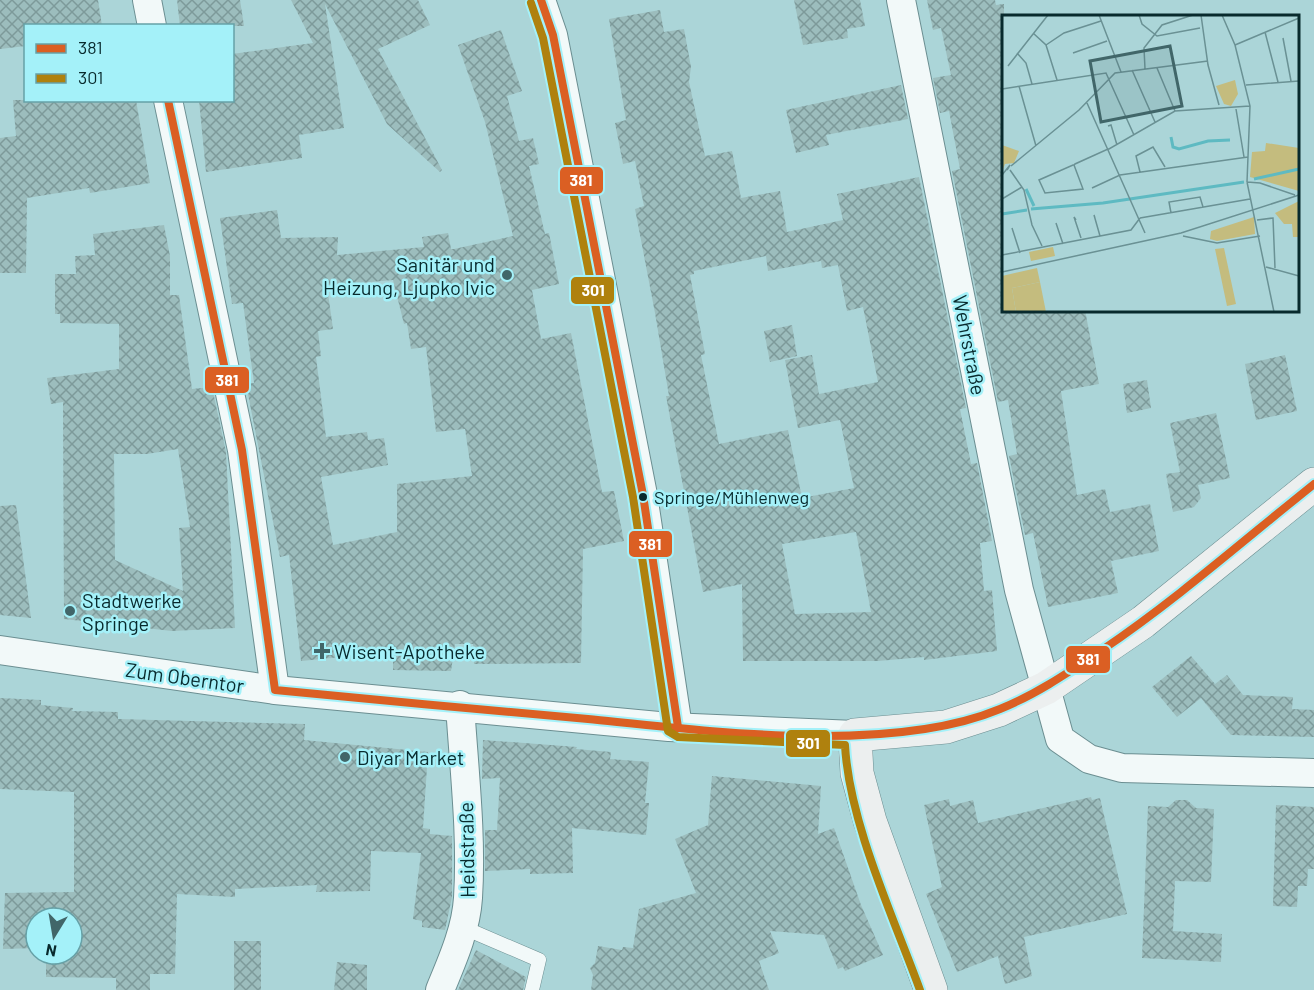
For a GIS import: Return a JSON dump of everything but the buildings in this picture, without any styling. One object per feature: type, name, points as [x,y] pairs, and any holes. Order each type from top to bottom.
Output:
[{"type":"street","points":[[147,0],[152,24]]},
{"type":"street","points":[[541,0],[554,35],[644,495],[678,727]]},
{"type":"street","name":"Wehrstraße","points":[[901,0],[1018,590],[1060,739],[1089,759],[1122,768],[1314,773]]},
{"type":"street","points":[[168,102],[242,450],[275,690]]},
{"type":"street","name":"Zum Oberntor","points":[[0,650],[275,690],[460,705],[678,727],[855,735],[946,727],[999,710],[1046,688],[1143,622],[1314,484]]},
{"type":"street","name":"Heidstraße","points":[[440,990],[462,927],[468,900],[467,830],[460,705]]},
{"type":"street","points":[[855,735],[857,774],[870,821],[931,990]]},
{"type":"lane","points":[[462,927],[539,960],[533,990]]},
{"type":"transit line","name":"381","points":[[541,0],[553,35],[643,495],[678,727]]},
{"type":"transit line","name":"301","points":[[531,3],[543,38],[633,497],[668,731],[678,737],[845,745],[848,775],[863,837],[920,990]]},
{"type":"transit line","name":"381","points":[[168,102],[242,450],[275,690],[687,729],[797,736],[853,736],[906,732],[956,723],[1000,709],[1027,697],[1090,658],[1183,590],[1314,484]]},
{"type":"place","name":"Sanitär und Heizung, Ljupko Ivic","points":[[507,275]]},
{"type":"place","name":"Springe/Mühlenweg","points":[[643,497]]},
{"type":"place","name":"Stadtwerke Springe","points":[[70,611]]},
{"type":"place","name":"Wisent-Apotheke","points":[[322,651]]},
{"type":"place","name":"Diyar Market","points":[[345,757]]}]
